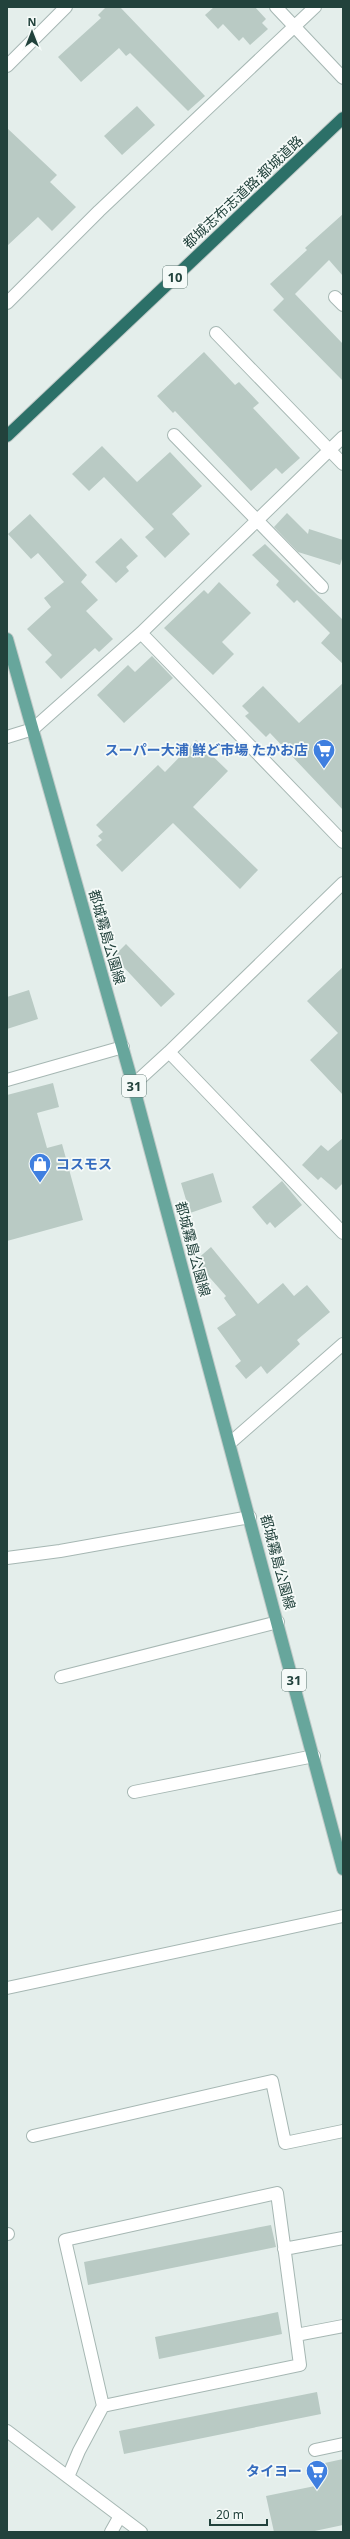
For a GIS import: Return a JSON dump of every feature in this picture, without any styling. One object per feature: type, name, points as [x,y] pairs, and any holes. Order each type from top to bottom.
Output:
[{"type":"highway","name":"都城志布志道路;都城道路","points":[[7,436],[343,118]]},
{"type":"main road","name":"都城霧島公園線","points":[[7,639],[123,1047],[314,1756],[340,1843],[343,1869]]},
{"type":"street","points":[[7,66],[66,7]]},
{"type":"street","points":[[276,7],[307,42],[343,78]]},
{"type":"street","points":[[7,303],[99,211],[315,7]]},
{"type":"street","points":[[216,333],[343,464]]},
{"type":"street","points":[[174,435],[322,587]]},
{"type":"street","points":[[7,736],[33,729],[141,633],[343,437]]},
{"type":"street","points":[[141,633],[343,842]]},
{"type":"street","points":[[133,1085],[343,883]]},
{"type":"street","points":[[7,1080],[123,1047]]},
{"type":"street","points":[[169,1052],[343,1233]]},
{"type":"street","points":[[230,1444],[343,1344]]},
{"type":"street","points":[[7,1558],[60,1551],[250,1517]]},
{"type":"street","points":[[61,1677],[278,1622]]},
{"type":"street","points":[[134,1792],[314,1756]]},
{"type":"street","points":[[7,1988],[343,1916]]},
{"type":"street","points":[[33,2136],[272,2081],[285,2143],[343,2131]]},
{"type":"street","points":[[68,2477],[79,2450],[103,2406],[64,2240],[277,2193],[300,2365],[103,2406]]},
{"type":"street","points":[[284,2249],[343,2238]]},
{"type":"street","points":[[296,2335],[343,2326]]},
{"type":"street","points":[[7,2432],[141,2532]]},
{"type":"street","points":[[315,2450],[343,2444]]},
{"type":"street","points":[[111,2532],[120,2516]]},
{"type":"building","points":[[106,7],[120,7],[205,96],[188,111],[130,53],[126,56],[119,48],[81,82],[58,57],[101,18],[98,15]]},
{"type":"building","points":[[214,7],[255,7],[266,19],[262,23],[268,29],[250,45],[243,37],[239,41],[223,24],[218,29],[205,15]]},
{"type":"building","points":[[137,106],[155,125],[122,155],[104,136]]},
{"type":"building","points":[[7,128],[57,175],[50,182],[76,207],[52,231],[38,217],[7,246]]},
{"type":"building","points":[[343,214],[343,276],[329,260],[295,294],[343,344],[343,381],[273,310],[284,299],[270,284],[307,250],[305,248]]},
{"type":"building","points":[[204,352],[235,385],[239,382],[259,403],[253,408],[300,458],[282,474],[276,468],[251,491],[175,411],[173,413],[157,396]]},
{"type":"building","points":[[102,446],[137,482],[170,452],[202,486],[172,514],[190,534],[165,558],[145,537],[154,529],[104,477],[89,491],[72,474]]},
{"type":"building","points":[[287,513],[308,534],[309,529],[343,540],[343,556],[340,565],[298,552],[274,527]]},
{"type":"building","points":[[30,514],[87,575],[81,582],[98,600],[86,611],[113,639],[99,652],[95,648],[61,679],[45,662],[52,655],[27,629],[51,607],[44,598],[64,582],[38,553],[31,559],[8,534]]},
{"type":"building","points":[[121,538],[138,556],[126,567],[129,571],[116,583],[95,562]]},
{"type":"building","points":[[265,544],[343,620],[343,664],[321,643],[330,633],[297,600],[294,603],[276,585],[279,581],[252,555]]},
{"type":"building","points":[[219,582],[251,613],[222,642],[234,654],[213,675],[164,628],[204,590],[208,594]]},
{"type":"building","points":[[152,656],[173,678],[124,723],[97,695],[128,665],[135,672]]},
{"type":"building","name":"スーパー大浦 鮮ど市場 たかお店","points":[[343,683],[343,810],[270,733],[266,737],[245,716],[249,713],[242,706],[263,686],[299,723]]},
{"type":"building","points":[[196,740],[228,771],[193,807],[258,870],[240,889],[173,823],[122,872],[96,845],[102,840],[98,836],[103,832],[96,825],[158,765],[165,772]]},
{"type":"building","points":[[126,944],[175,994],[161,1007],[118,961],[119,960],[115,955]]},
{"type":"building","points":[[343,967],[343,1095],[310,1060],[338,1033],[307,1001]]},
{"type":"building","points":[[29,990],[38,1019],[7,1029],[7,997]]},
{"type":"building","name":"コスモス","points":[[53,1083],[59,1107],[37,1113],[47,1148],[62,1144],[83,1220],[7,1241],[7,1095]]},
{"type":"building","points":[[343,1138],[343,1183],[336,1190],[321,1177],[318,1180],[302,1165],[321,1145],[328,1151]]},
{"type":"building","points":[[213,1173],[222,1202],[190,1213],[181,1183]]},
{"type":"building","points":[[282,1181],[302,1205],[275,1228],[270,1222],[267,1225],[252,1207]]},
{"type":"building","points":[[211,1247],[258,1304],[283,1283],[294,1296],[307,1285],[330,1312],[297,1340],[300,1344],[267,1374],[261,1366],[246,1379],[235,1366],[241,1361],[217,1328],[236,1315],[224,1298],[226,1296],[195,1261]]},
{"type":"building","points":[[271,2225],[276,2247],[88,2285],[84,2262]]},
{"type":"building","points":[[278,2312],[282,2334],[159,2359],[155,2337]]},
{"type":"building","points":[[317,2392],[321,2414],[124,2454],[119,2431]]},
{"type":"building","name":"タイヨー","points":[[343,2459],[343,2525],[310,2532],[274,2532],[266,2496],[315,2486],[311,2466]]},
{"type":"place","name":"スーパー大浦 鮮ど市場 たかお店","points":[[324,770]]},
{"type":"place","name":"コスモス","points":[[40,1184]]},
{"type":"place","name":"タイヨー","points":[[317,2490]]}]
